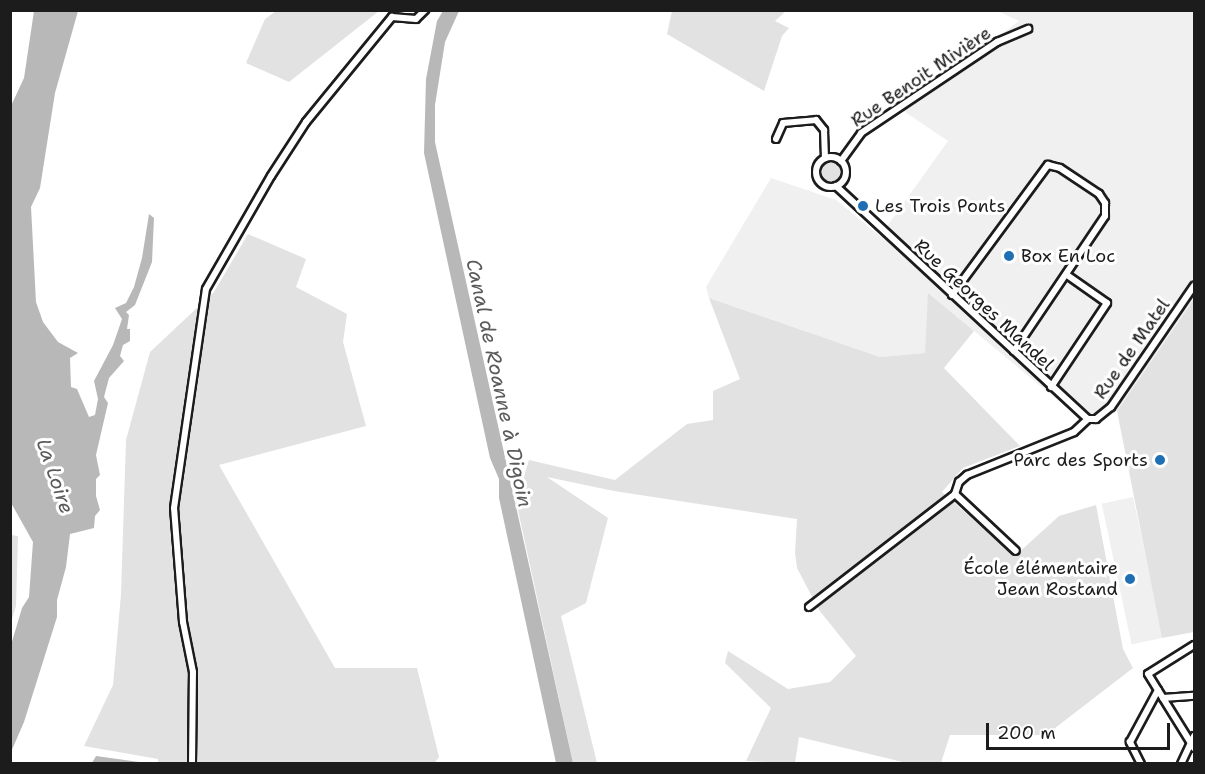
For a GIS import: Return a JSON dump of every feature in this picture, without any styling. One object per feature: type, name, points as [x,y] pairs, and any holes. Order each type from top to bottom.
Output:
[{"type":"street","points":[[192,764],[193,672],[183,622],[174,508],[205,298],[213,275],[306,122],[392,17],[416,19],[425,10]]},
{"type":"street","name":"Rue Benoit Mivière","points":[[841,161],[861,133],[998,42],[1028,29]]},
{"type":"street","points":[[776,139],[783,123],[816,120],[824,130],[825,158],[841,161],[845,169],[844,177],[836,186]]},
{"type":"street","name":"Rue Georges Mandel","points":[[825,158],[818,165],[818,179],[825,186],[836,186],[1051,387],[1088,418]]},
{"type":"street","points":[[952,295],[1048,165],[1060,168],[1099,194],[1105,203],[1106,216],[1014,351]]},
{"type":"street","points":[[1051,387],[1107,303],[1067,275]]},
{"type":"street","name":"Rue de Matel","points":[[809,607],[955,494],[959,482],[967,475],[1074,432],[1088,418],[1096,419],[1111,407],[1194,286]]},
{"type":"street","points":[[955,494],[1016,551]]},
{"type":"street","points":[[1181,764],[1193,742],[1148,674],[1194,645]]},
{"type":"street","points":[[1141,764],[1130,742],[1158,690]]},
{"type":"street","points":[[1163,698],[1194,696]]},
{"type":"shaded area","points":[[276,11],[379,11],[289,82],[246,63],[265,19]]},
{"type":"shaded area","points":[[672,11],[783,11],[784,13],[775,21],[789,28],[782,36],[764,91],[667,34]]},
{"type":"shaded area","points":[[998,11],[1194,11],[1194,299],[1117,411],[1096,425],[1088,425],[929,294],[925,353],[880,357],[709,298],[706,287],[771,178],[836,200],[880,236],[948,141],[896,106],[949,73],[1019,21]]},
{"type":"shaded area","points":[[830,161],[838,164],[841,172],[838,180],[830,183],[822,180],[819,172],[822,164]]},
{"type":"shaded area","points":[[248,234],[306,259],[296,287],[347,314],[343,342],[366,426],[219,465],[335,668],[417,668],[439,757],[434,764],[158,764],[158,759],[84,746],[113,685],[121,594],[126,440],[150,352],[214,292]]},
{"type":"shaded area","points":[[928,293],[974,331],[944,368],[1020,446],[963,468],[942,492],[1015,556],[1059,516],[1096,505],[1123,649],[1133,668],[1046,735],[950,735],[941,763],[907,763],[799,737],[795,763],[746,761],[771,708],[725,663],[728,651],[788,689],[830,682],[856,656],[819,610],[797,568],[795,553],[797,519],[614,491],[547,477],[608,518],[586,603],[561,616],[597,763],[573,763],[516,501],[529,460],[615,480],[687,424],[713,420],[713,391],[740,379],[709,298],[880,357],[925,353]]},
{"type":"shaded area","name":"Parc des Sports","points":[[1194,299],[1194,632],[1162,638],[1117,411]]},
{"type":"shaded area","points":[[1133,497],[1163,638],[1132,645],[1102,504]]},
{"type":"shaded area","points":[[11,535],[18,536],[16,606],[11,622]]},
{"type":"water","name":"La Loire","points":[[34,11],[78,11],[55,93],[40,188],[31,207],[36,302],[43,322],[58,342],[78,353],[70,358],[71,387],[77,389],[89,417],[95,415],[98,399],[94,381],[113,345],[122,319],[115,308],[126,303],[134,287],[142,258],[149,214],[154,218],[152,262],[135,305],[126,312],[129,315],[127,329],[130,329],[130,341],[123,345],[120,356],[124,361],[109,378],[104,397],[108,403],[96,455],[100,475],[96,479],[96,496],[100,510],[95,516],[94,528],[70,534],[66,567],[57,600],[57,617],[24,722],[11,752],[11,645],[22,608],[29,597],[33,542],[10,501],[10,108],[24,78]]},
{"type":"water","points":[[443,11],[459,11],[445,42],[435,105],[435,142],[573,763],[556,763],[499,498],[499,479],[490,458],[424,153],[426,79],[437,21]]},
{"type":"water","points":[[96,756],[146,763],[92,763]]},
{"type":"place","name":"Les Trois Ponts","points":[[863,206]]},
{"type":"place","name":"Box En Loc","points":[[1009,256]]},
{"type":"place","name":"Parc des Sports","points":[[1160,460]]},
{"type":"place","name":"École élémentaire Jean Rostand","points":[[1130,579]]},
{"type":"water label","name":"Canal de Roanne à Digoin","points":[[499,383]]}]
